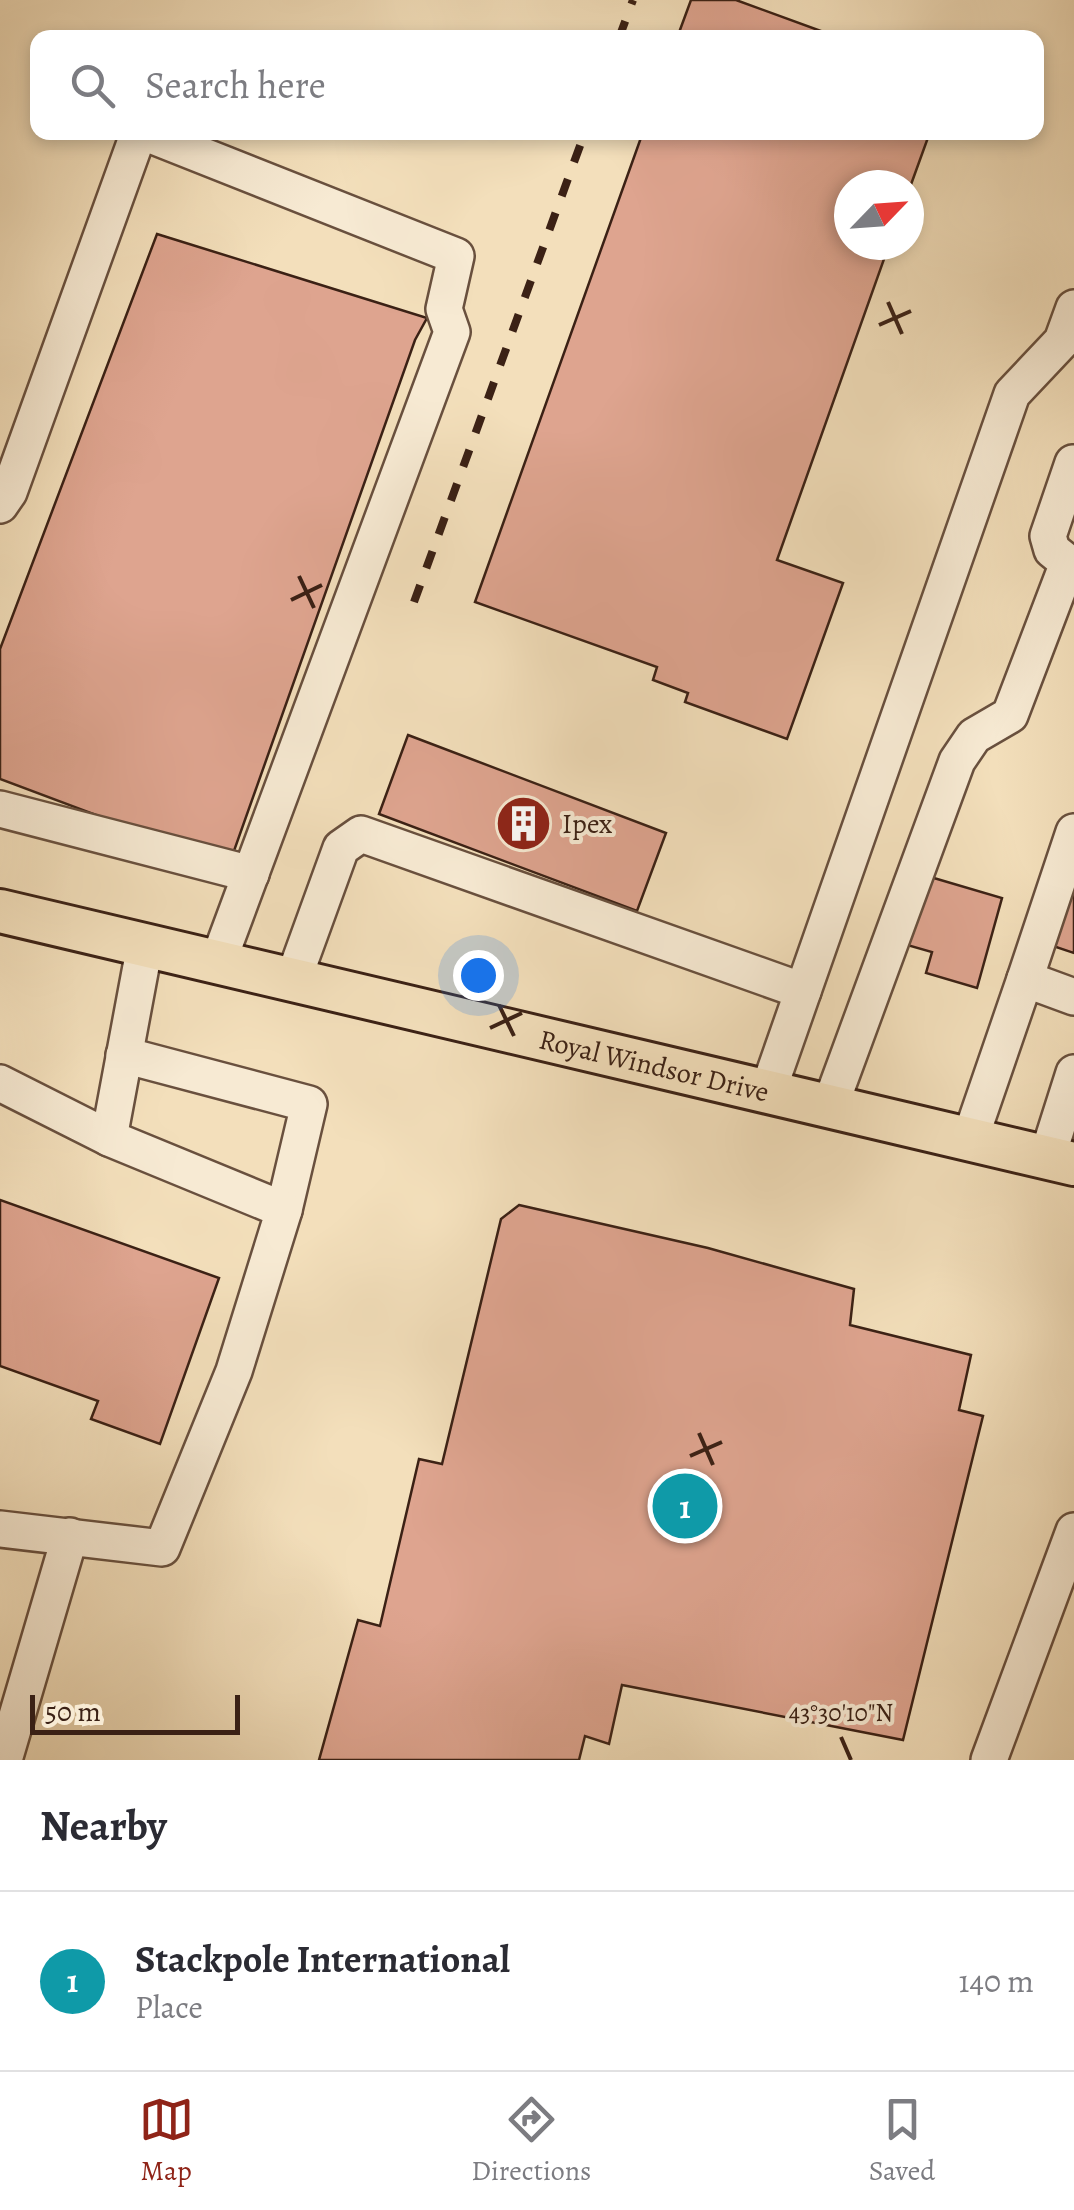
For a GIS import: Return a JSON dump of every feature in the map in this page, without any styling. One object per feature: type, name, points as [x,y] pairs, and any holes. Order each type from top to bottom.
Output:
[{"type":"main road","name":"Royal Windsor Drive","points":[[0,911],[1060,1161]]},
{"type":"lane","points":[[0,505],[9,492],[138,140]]},
{"type":"lane","points":[[161,140],[456,256],[444,309],[452,332],[218,962]]},
{"type":"lane","points":[[768,1091],[1012,394],[1062,341],[1074,308]]},
{"type":"lane","points":[[830,1106],[957,761],[974,736],[1010,715],[1068,563],[1052,550],[1048,536],[1073,463]]},
{"type":"lane","points":[[0,809],[250,874]]},
{"type":"lane","points":[[970,1139],[1074,832]]},
{"type":"lane","points":[[294,980],[341,848],[361,834],[804,990]]},
{"type":"lane","points":[[110,1138],[145,945]]},
{"type":"lane","points":[[1025,979],[1074,997]]},
{"type":"lane","points":[[0,1530],[162,1548],[234,1371],[284,1210],[310,1104],[124,1055]]},
{"type":"lane","points":[[1060,1161],[1074,1073]]},
{"type":"lane","points":[[0,1083],[110,1138],[284,1210]]},
{"type":"lane","points":[[989,1760],[1074,1531]]},
{"type":"lane","points":[[4,1760],[70,1536]]},
{"type":"building","points":[[691,0],[736,0],[818,30],[680,30]]},
{"type":"building","points":[[640,140],[927,140],[916,170],[834,170],[834,260],[884,260],[777,560],[843,583],[787,739],[685,702],[688,693],[653,680],[657,667],[475,602]]},
{"type":"building","points":[[157,234],[427,318],[415,340],[229,865],[0,779],[0,649]]},
{"type":"building","name":"Ipex","points":[[408,735],[666,833],[637,911],[379,814]]},
{"type":"building","points":[[927,876],[1002,898],[977,988],[926,973],[932,952],[907,945]]},
{"type":"building","points":[[1074,876],[1074,953],[1050,945]]},
{"type":"building","points":[[0,1200],[219,1278],[160,1444],[91,1419],[98,1401],[0,1366]]},
{"type":"building","points":[[519,1205],[708,1248],[854,1289],[850,1325],[971,1355],[959,1410],[983,1416],[903,1740],[622,1685],[609,1744],[585,1736],[579,1760],[319,1760],[358,1620],[380,1626],[419,1459],[442,1464],[501,1219]]},
{"type":"railway","points":[[622,30],[633,0]]},
{"type":"railway","points":[[414,602],[582,140]]},
{"type":"place","name":"Ipex","points":[[523,823]]},
{"type":"place","name":"Stackpole International","points":[[685,1506]]}]
